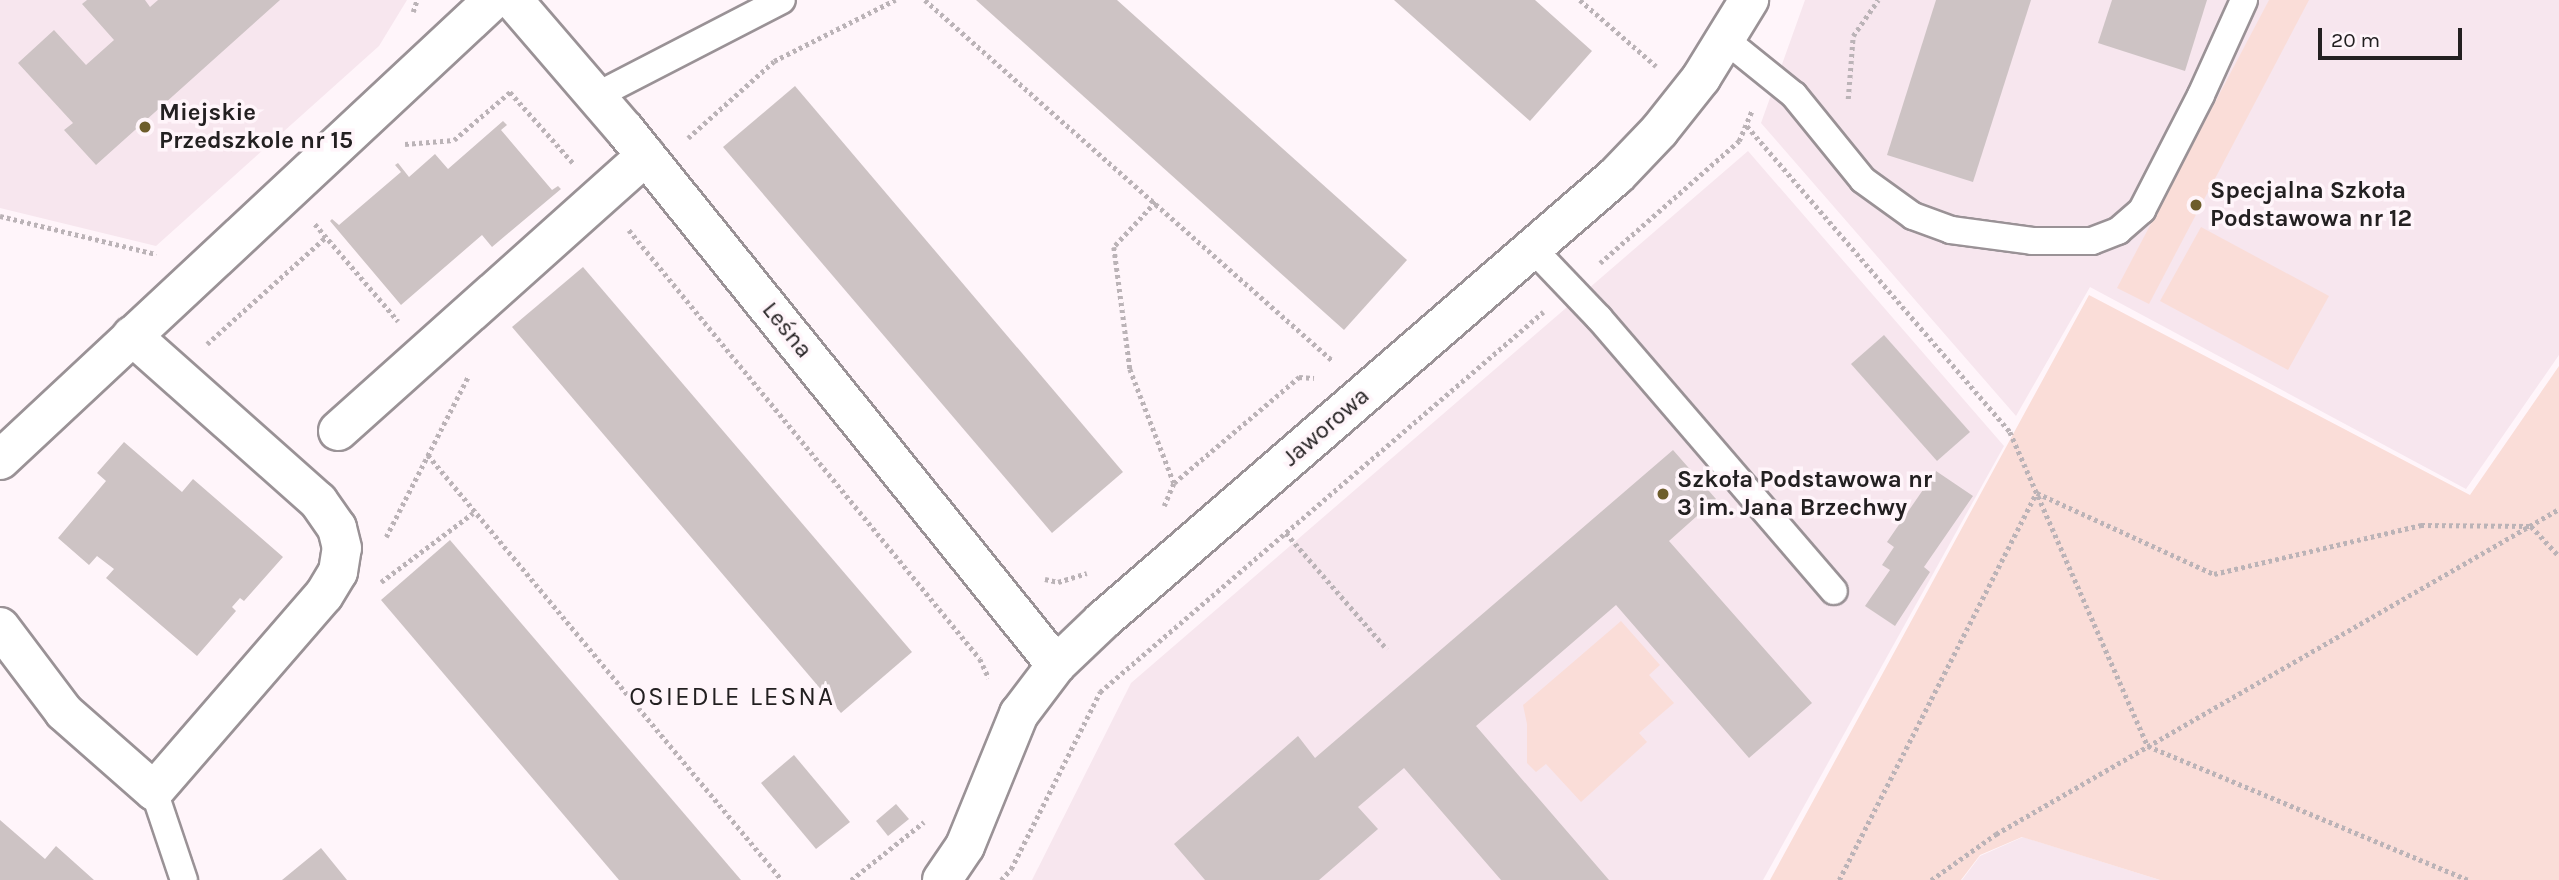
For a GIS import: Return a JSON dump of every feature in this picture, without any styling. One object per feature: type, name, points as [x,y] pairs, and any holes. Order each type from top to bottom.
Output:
[{"type":"street","points":[[0,460],[493,0]]},
{"type":"street","name":"Leśna","points":[[513,0],[646,156],[1056,665]]},
{"type":"street","name":"Jaworowa","points":[[942,880],[965,846],[1019,714],[1056,665],[1102,621],[1617,175],[1659,131],[1727,41],[1749,0]]},
{"type":"street","points":[[338,431],[544,250],[646,156]]},
{"type":"street","points":[[0,627],[64,712],[154,792],[324,596],[338,572],[342,548],[337,528],[318,501],[132,336]]},
{"type":"lane","points":[[596,96],[782,0]]},
{"type":"lane","points":[[1727,41],[1794,95],[1863,180],[1913,216],[1951,230],[2032,241],[2092,241],[2118,231],[2142,210],[2201,94],[2244,0]]},
{"type":"lane","points":[[1532,248],[1569,290],[1599,318],[1835,591]]},
{"type":"lane","points":[[154,792],[184,880]]},
{"type":"path","points":[[407,21],[417,0]]},
{"type":"path","points":[[687,139],[774,61],[895,0]]},
{"type":"path","points":[[926,0],[1334,362]]},
{"type":"path","points":[[1580,0],[1657,67]]},
{"type":"path","points":[[1843,156],[1853,36],[1878,0]]},
{"type":"path","points":[[1000,880],[1011,869],[1100,692],[1739,141],[1747,126],[1764,72]]},
{"type":"path","points":[[398,145],[454,139],[510,92],[601,195],[980,659],[989,677],[988,690]]},
{"type":"path","points":[[1747,126],[2010,432],[2148,746],[2468,880]]},
{"type":"path","points":[[1156,202],[1114,247],[1130,369],[1174,483]]},
{"type":"path","points":[[0,216],[157,254],[167,246]]},
{"type":"path","points":[[311,218],[426,353]]},
{"type":"path","points":[[174,374],[326,237]]},
{"type":"path","points":[[384,541],[475,366]]},
{"type":"path","points":[[1162,511],[1174,483],[1298,377],[1323,379]]},
{"type":"path","points":[[428,455],[782,880]]},
{"type":"path","points":[[2036,492],[2214,574],[2421,525],[2531,526],[2559,556]]},
{"type":"path","points":[[1839,880],[2036,492]]},
{"type":"path","points":[[1931,880],[1996,834],[2559,509]]},
{"type":"path","points":[[324,596],[353,603],[474,513]]},
{"type":"path","points":[[1286,533],[1387,649]]},
{"type":"path","points":[[1034,577],[1058,582],[1093,572]]},
{"type":"path","points":[[851,880],[926,821]]},
{"type":"shaded area","name":"Miejskie Przedszkole nr 15","points":[[0,0],[407,0],[379,46],[156,246],[0,208]]},
{"type":"shaded area","name":"Specjalna Szkoła Podstawowa nr 12","points":[[1805,0],[2559,0],[2559,355],[2466,489],[2090,287],[2016,416],[1761,123]]},
{"type":"shaded area","points":[[2269,0],[2309,0],[2149,304],[2117,288]]},
{"type":"shaded area","name":"Szkoła Podstawowa nr 3 im. Jana Brzechwy","points":[[1748,151],[2004,446],[1763,880],[1032,880],[1131,683]]},
{"type":"shaded area","points":[[2201,227],[2329,296],[2288,370],[2160,301]]},
{"type":"shaded area","points":[[2089,295],[2470,495],[2559,366],[2559,880],[2160,880],[2022,837],[1980,855],[1961,880],[1770,880]]},
{"type":"shaded area","points":[[1621,621],[1660,665],[1649,675],[1674,703],[1639,733],[1647,742],[1581,802],[1546,764],[1536,772],[1527,763],[1527,724],[1523,705]]},
{"type":"shaded area","points":[[2023,837],[2160,880],[1962,880],[1980,856]]},
{"type":"building","points":[[87,0],[145,0],[150,7],[158,0],[280,0],[96,165],[64,130],[73,123],[18,63],[54,30],[86,65],[114,40],[82,4]]},
{"type":"building","points":[[976,0],[1117,0],[1407,260],[1344,330]]},
{"type":"building","points":[[1394,0],[1535,0],[1592,51],[1530,121]]},
{"type":"building","points":[[1936,0],[2031,0],[1973,182],[1887,155]]},
{"type":"building","points":[[2112,0],[2207,0],[2185,71],[2098,43]]},
{"type":"building","points":[[795,86],[1123,472],[1052,533],[723,147]]},
{"type":"building","points":[[503,121],[507,125],[501,130],[552,190],[558,186],[561,189],[492,247],[482,235],[401,305],[330,221],[332,219],[339,225],[401,172],[395,165],[398,163],[409,177],[435,154],[448,169]]},
{"type":"building","points":[[583,267],[912,652],[841,713],[512,327]]},
{"type":"building","points":[[1884,335],[1970,432],[1937,461],[1851,364]]},
{"type":"building","points":[[124,442],[182,492],[193,479],[283,557],[244,601],[240,598],[232,607],[236,611],[197,656],[106,578],[114,569],[97,556],[89,565],[58,538],[106,481],[97,473]]},
{"type":"building","points":[[1673,450],[1716,499],[1669,541],[1812,703],[1749,758],[1616,605],[1476,726],[1609,880],[1501,880],[1404,768],[1358,807],[1378,829],[1319,880],[1205,880],[1174,844],[1298,736],[1315,758]]},
{"type":"building","points":[[1936,471],[1973,496],[1924,567],[1930,572],[1895,626],[1865,606],[1890,570],[1882,565],[1894,547],[1887,542]]},
{"type":"building","points":[[450,540],[741,880],[619,880],[381,600]]},
{"type":"building","points":[[794,755],[850,822],[816,849],[761,783]]},
{"type":"building","points":[[896,804],[909,819],[888,836],[876,821]]},
{"type":"building","points":[[0,820],[45,859],[56,846],[94,880],[0,880]]},
{"type":"building","points":[[321,848],[347,880],[282,880]]},
{"type":"place","name":"Miejskie Przedszkole nr 15","points":[[145,127]]},
{"type":"place","name":"Specjalna Szkoła Podstawowa nr 12","points":[[2196,205]]},
{"type":"place","name":"Szkoła Podstawowa nr 3 im. Jana Brzechwy","points":[[1663,494]]},
{"type":"district","name":"OSIEDLE LESNA","points":[[732,697]]}]
